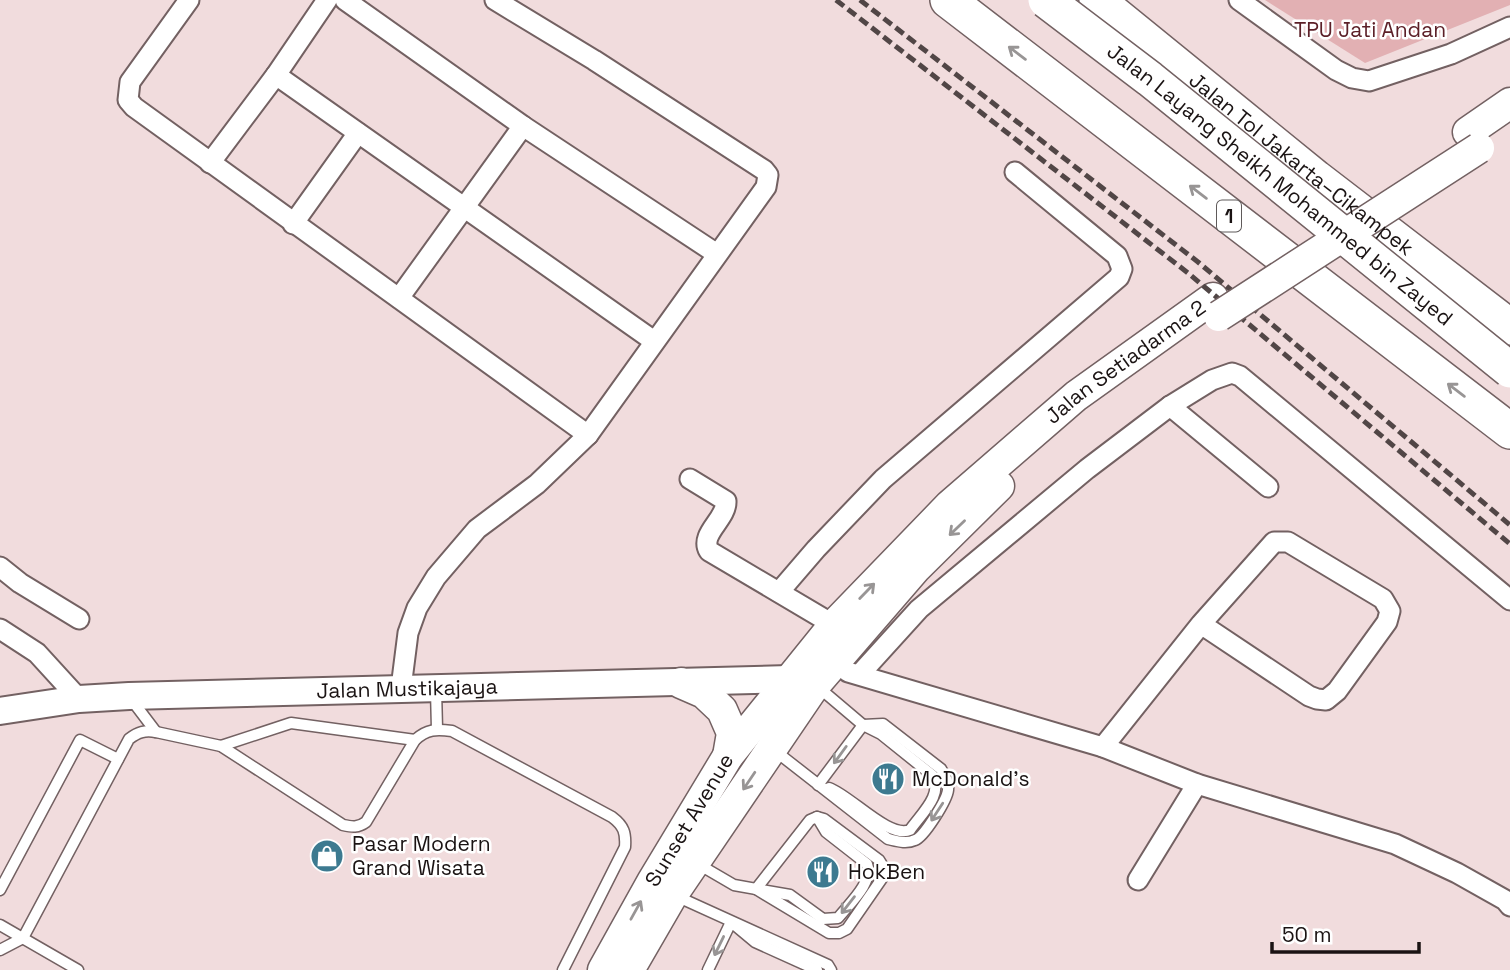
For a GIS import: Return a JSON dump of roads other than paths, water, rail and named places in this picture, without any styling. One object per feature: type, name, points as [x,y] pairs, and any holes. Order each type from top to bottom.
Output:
[{"type":"highway","name":"1","points":[[948,0],[1510,431]]},
{"type":"highway","name":"Jalan Layang Sheikh Mohammed bin Zayed","points":[[1046,0],[1150,79],[1510,370]]},
{"type":"highway","name":"Jalan Layang Sheikh Mohammed bin Zayed","points":[[1082,0],[1300,178],[1510,343]]},
{"type":"highway","name":"Jalan Tol Jakarta–Cikampek","points":[[1097,0],[1316,178],[1510,327]]},
{"type":"main road","name":"Jalan Setiadarma 2","points":[[1474,140],[1510,103]]},
{"type":"main road","name":"Jalan Setiadarma 2","points":[[809,673],[834,625],[950,505],[1076,396],[1474,140],[1510,126]]},
{"type":"main road","name":"Jalan Setiadarma 2","points":[[809,673],[1010,476],[1216,307]]},
{"type":"main road","name":"Jalan Mustikajaya","points":[[0,711],[79,699],[129,696],[436,686],[681,683],[809,673]]},
{"type":"main road","name":"Sunset Avenue","points":[[627,969],[673,894],[771,748],[809,673]]},
{"type":"main road","name":"Sunset Avenue","points":[[627,969],[652,882],[728,756],[809,673]]},
{"type":"main road","points":[[681,683],[704,693],[722,710],[732,733],[728,756]]},
{"type":"street","points":[[189,0],[130,82],[128,100],[134,107],[588,435]]},
{"type":"street","points":[[210,163],[276,75],[327,0]]},
{"type":"street","points":[[345,0],[523,127],[717,254]]},
{"type":"street","points":[[1239,0],[1336,70],[1352,78],[1369,81],[1451,54],[1510,27]]},
{"type":"street","points":[[401,688],[408,633],[417,608],[436,577],[477,529],[537,484],[588,435],[766,187],[768,175],[501,2]]},
{"type":"street","points":[[276,75],[654,341]]},
{"type":"street","points":[[399,298],[523,127]]},
{"type":"street","points":[[293,224],[358,133]]},
{"type":"street","points":[[779,592],[883,479],[1119,277],[1122,269],[1117,256],[1015,172]]},
{"type":"street","points":[[860,674],[919,609],[1087,469],[1170,406],[1223,375],[1232,373],[1240,376],[1510,600]]},
{"type":"street","points":[[1170,406],[1268,487]]},
{"type":"street","points":[[690,479],[726,501],[726,511],[706,540],[709,551],[834,625]]},
{"type":"street","points":[[1103,747],[1201,624],[1270,545],[1278,540],[1304,550],[1383,599],[1390,611],[1387,622],[1337,691],[1326,700],[1309,695],[1201,624]]},
{"type":"street","points":[[0,567],[20,583],[79,619]]},
{"type":"street","points":[[0,629],[37,653],[79,699]]},
{"type":"street","points":[[809,673],[860,674],[1103,747],[1197,784],[1395,844],[1508,899]]},
{"type":"street","points":[[1138,880],[1197,784]]},
{"type":"lane","points":[[771,748],[888,839],[914,841],[920,837],[943,803],[948,790],[942,769],[883,724],[863,725],[809,673]]},
{"type":"lane","points":[[436,686],[437,729]]},
{"type":"lane","points":[[129,696],[156,732]]},
{"type":"lane","points":[[221,746],[291,723],[415,740]]},
{"type":"lane","points":[[818,785],[863,725]]},
{"type":"lane","points":[[0,950],[23,937],[129,739],[136,734],[147,730],[221,746],[343,825],[360,827],[366,822],[415,740],[424,732],[437,729],[452,731],[612,817],[622,825],[625,848],[563,970]]},
{"type":"lane","points":[[0,890],[80,740],[118,759]]},
{"type":"lane","points":[[695,862],[734,885],[790,895],[823,919],[838,918],[868,879],[869,870],[867,864],[826,832],[817,817]]},
{"type":"lane","points":[[817,817],[824,819],[879,860],[884,868],[883,877],[847,929],[839,933],[830,933],[757,889],[810,820],[817,817]]},
{"type":"lane","points":[[673,894],[828,965],[831,970]]},
{"type":"lane","points":[[708,970],[731,922]]},
{"type":"lane","points":[[731,922],[755,942],[817,970]]},
{"type":"lane","points":[[0,925],[78,970]]},
{"type":"railway","points":[[836,0],[1188,273],[1510,544]]},
{"type":"railway","points":[[860,0],[1198,262],[1510,525]]},
{"type":"place","name":"McDonald's","points":[[888,779]]},
{"type":"place","name":"Pasar Modern Grand Wisata","points":[[327,856]]},
{"type":"place","name":"HokBen","points":[[823,872]]},
{"type":"park label","name":"TPU Jati Andan","points":[[1370,30]]}]
